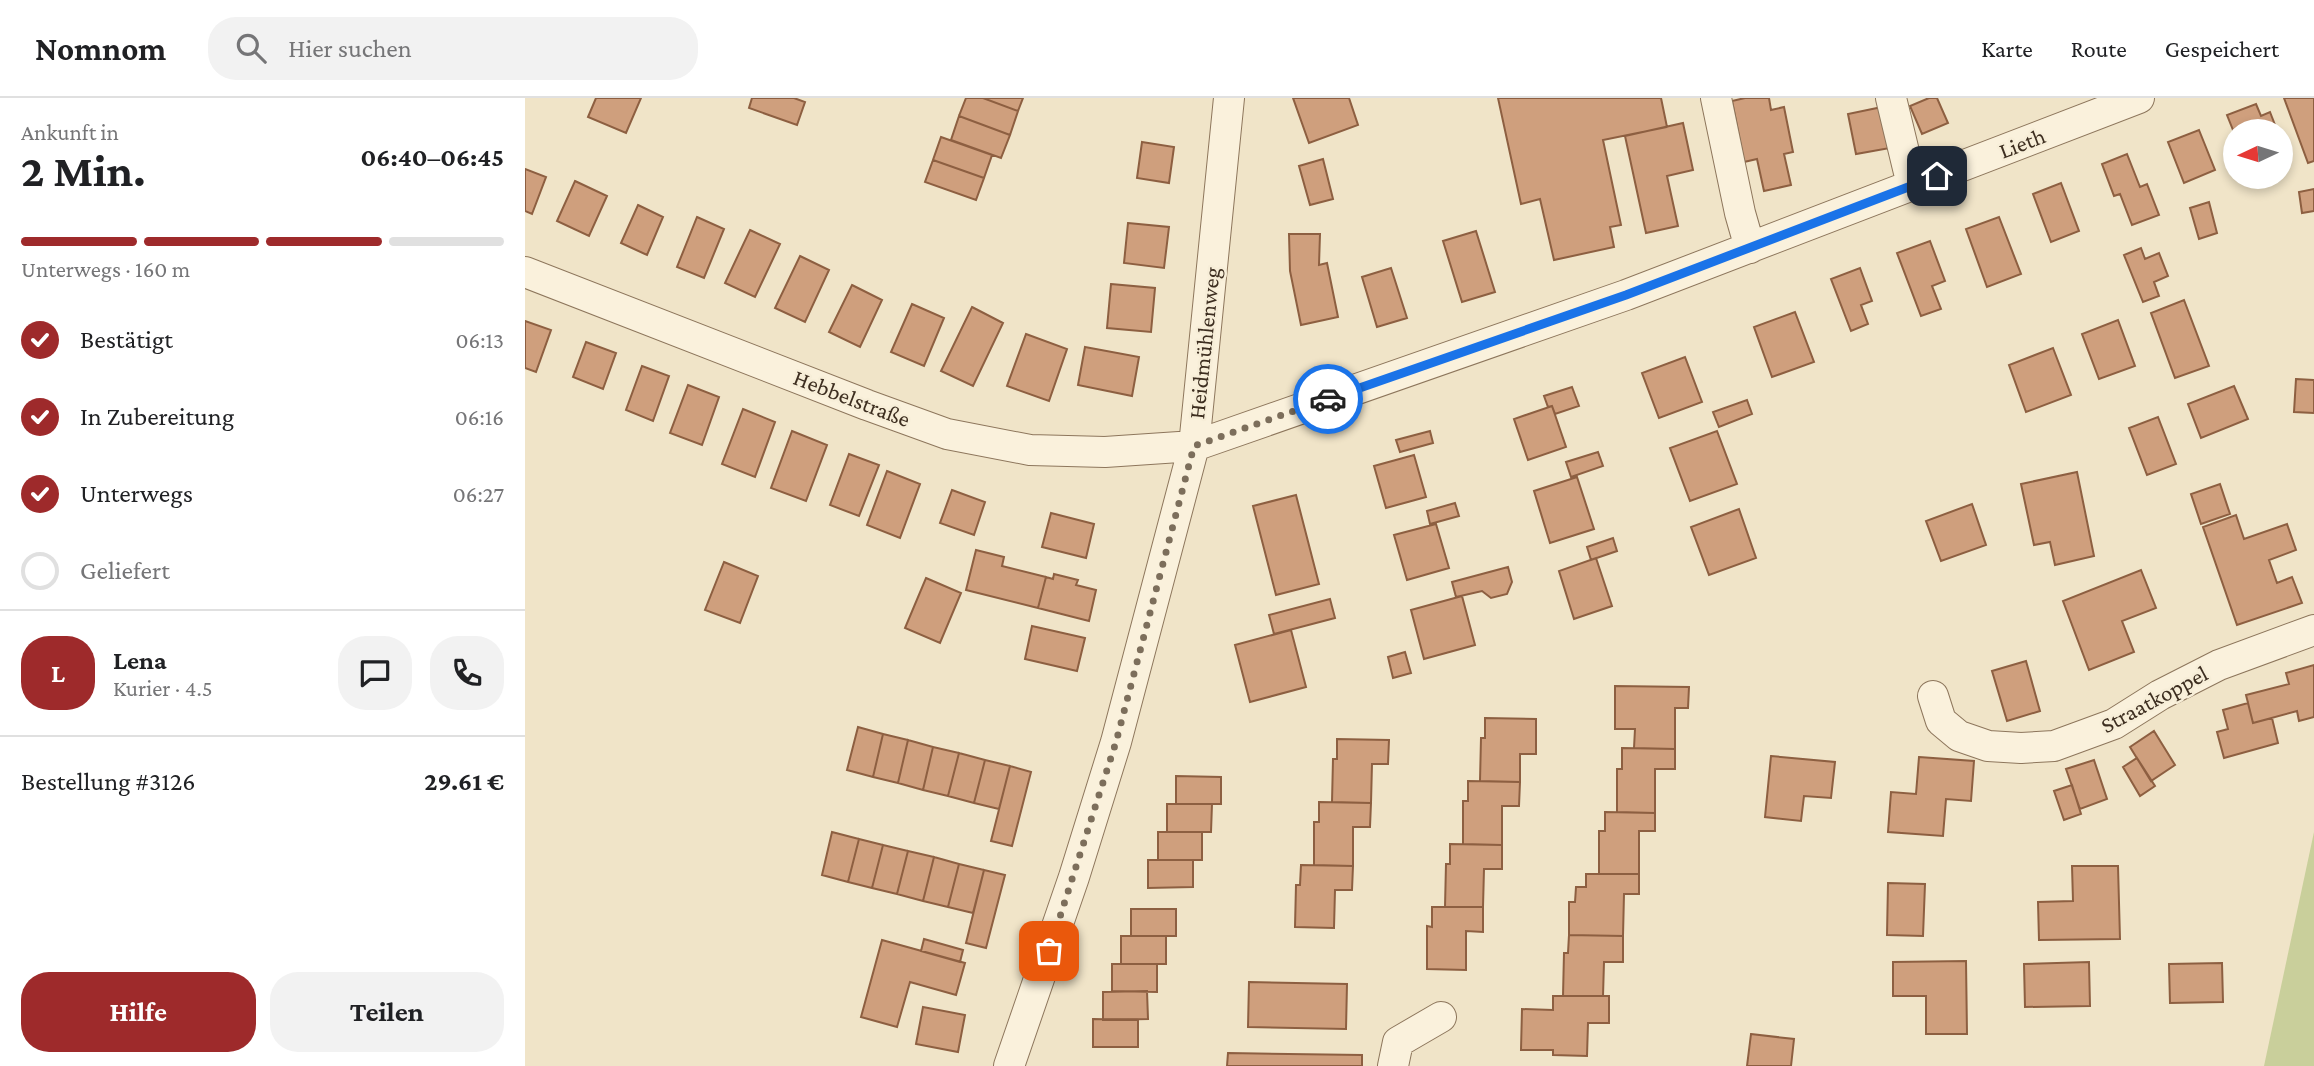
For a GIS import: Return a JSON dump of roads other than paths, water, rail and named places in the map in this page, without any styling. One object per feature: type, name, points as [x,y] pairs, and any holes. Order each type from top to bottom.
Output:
[{"type":"street","name":"Heidmühlenweg","points":[[1009,1066],[1074,877],[1116,742],[1194,446],[1229,98]]},
{"type":"street","points":[[1716,98],[1750,248]]},
{"type":"street","points":[[1891,98],[1912,185]]},
{"type":"street","name":"Lieth","points":[[1194,446],[1626,295],[2139,98]]},
{"type":"street","name":"Hebbelstraße","points":[[525,272],[867,405],[947,433],[1030,450],[1105,452],[1194,446]]},
{"type":"street","name":"Straatkoppel","points":[[1933,696],[1941,721],[1959,736],[1988,746],[2055,746],[2114,724],[2160,695],[2219,665],[2314,630]]},
{"type":"street","points":[[1393,1066],[1398,1042],[1441,1017]]}]
